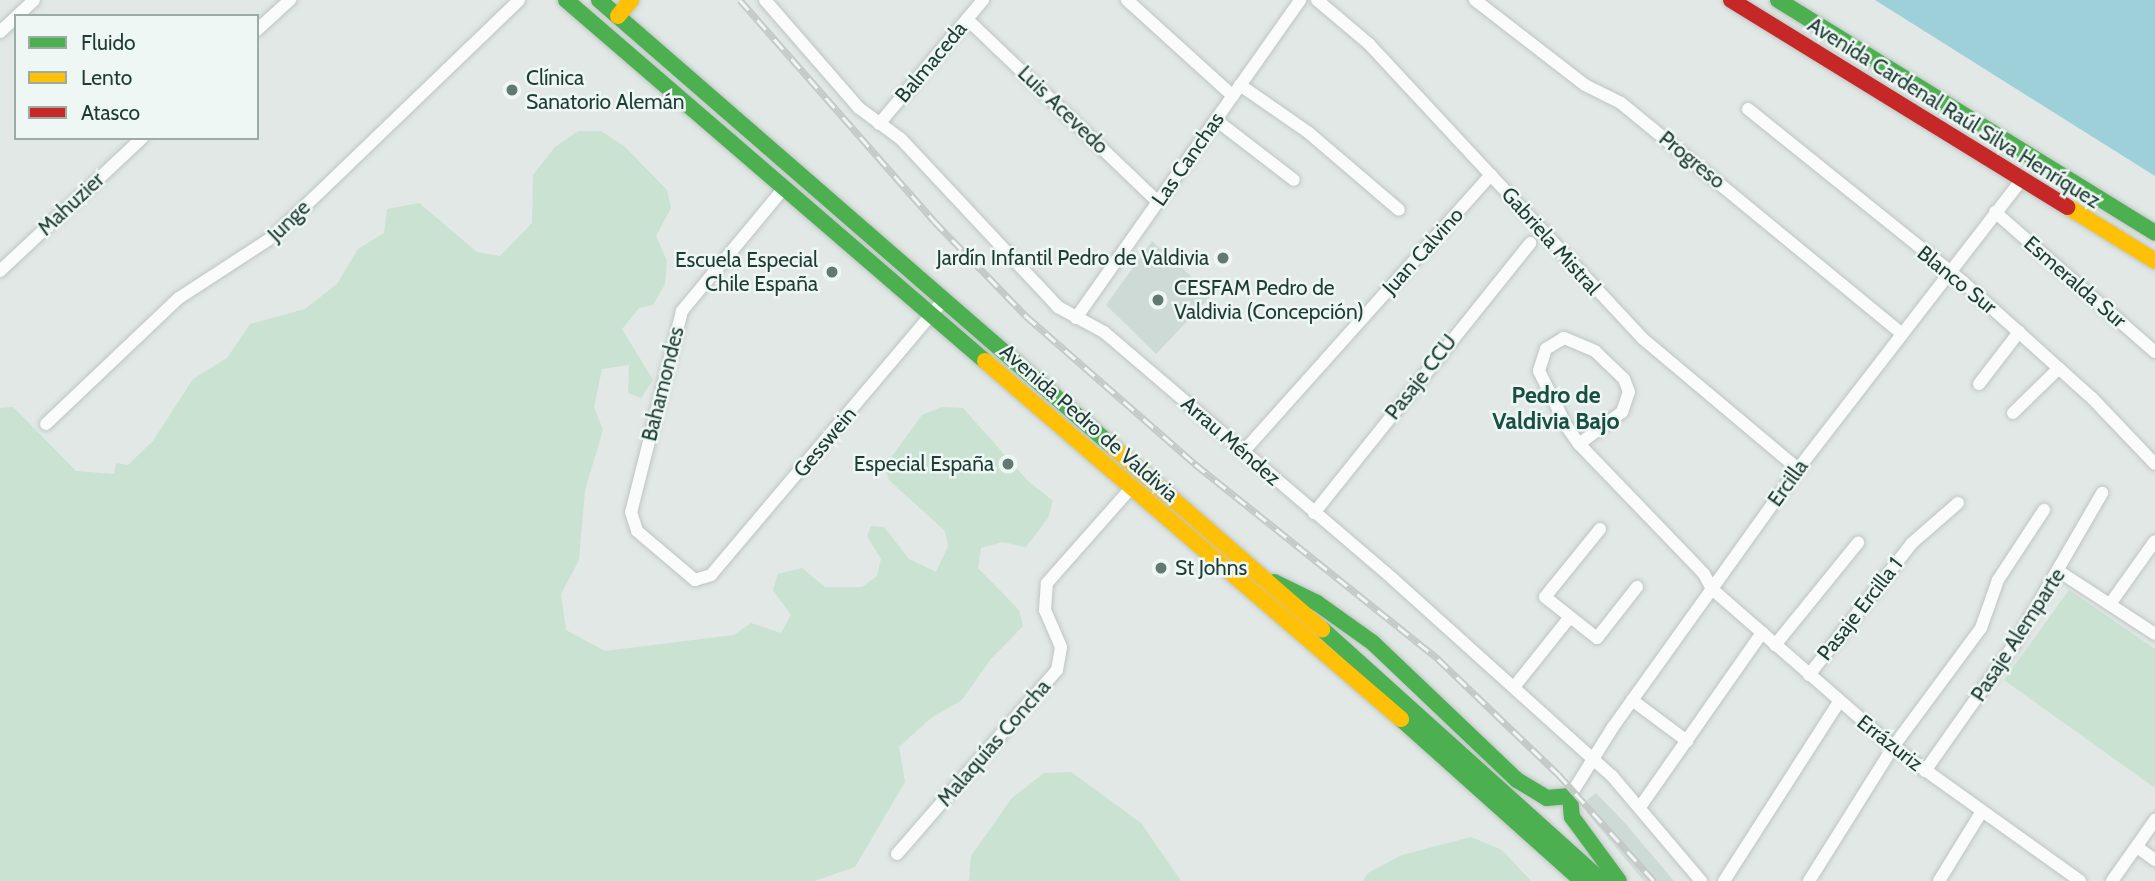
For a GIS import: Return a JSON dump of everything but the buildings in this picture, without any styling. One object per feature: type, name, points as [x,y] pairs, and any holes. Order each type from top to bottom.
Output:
[{"type":"main road","name":"Avenida Pedro de Valdivia","points":[[566,0],[1308,639],[1582,881]]},
{"type":"main road","name":"Avenida Pedro de Valdivia","points":[[599,0],[944,299],[1256,575],[1447,737],[1602,881]]},
{"type":"main road","points":[[615,42],[618,16],[631,0]]},
{"type":"main road","name":"Avenida Cardenal Raúl Silva Henríquez","points":[[1731,0],[2155,261]]},
{"type":"main road","name":"Avenida Cardenal Raúl Silva Henríquez","points":[[1778,0],[2155,233]]},
{"type":"main road","points":[[589,20],[618,16]]},
{"type":"main road","points":[[1256,575],[1299,593],[1351,626],[1393,661],[1506,772],[1547,798],[1570,796],[1568,807],[1575,822],[1619,881]]},
{"type":"main road","points":[[1308,639],[1351,626]]},
{"type":"main road","points":[[1393,661],[1447,737]]},
{"type":"street","points":[[18,14],[34,0]]},
{"type":"street","points":[[259,28],[290,0]]},
{"type":"street","name":"Junge","points":[[46,424],[179,298],[268,241],[519,0]]},
{"type":"street","name":"Arrau Méndez","points":[[765,0],[859,108],[901,139],[1058,307],[1104,332],[1514,687],[1640,807],[1701,881]]},
{"type":"street","name":"Balmaceda","points":[[879,124],[983,0]]},
{"type":"street","points":[[1127,0],[1236,90],[1309,133],[1398,211]]},
{"type":"street","name":"Las Canchas","points":[[1076,318],[1300,0]]},
{"type":"street","name":"Gabriela Mistral","points":[[1317,0],[1369,44],[1642,338],[1797,469]]},
{"type":"street","name":"Progreso","points":[[1475,0],[1585,85],[1621,103],[1900,332]]},
{"type":"street","points":[[0,32],[14,18]]},
{"type":"street","name":"Luis Acevedo","points":[[967,19],[1158,202]]},
{"type":"street","name":"Blanco Sur","points":[[1748,109],[2019,332],[2155,464]]},
{"type":"street","points":[[1216,120],[1294,180]]},
{"type":"street","name":"Mahuzier","points":[[0,271],[140,140]]},
{"type":"street","name":"Juan Calvino","points":[[1243,452],[1491,175]]},
{"type":"street","name":"Ercilla","points":[[1570,796],[1632,700],[1797,469],[1900,332],[2021,180]]},
{"type":"street","name":"Bahamondes","points":[[702,581],[637,531],[631,512],[682,311],[784,188]]},
{"type":"street","name":"Esmeralda Sur","points":[[1995,212],[2155,352]]},
{"type":"street","name":"Pasaje CCU","points":[[1314,513],[1530,243]]},
{"type":"street","name":"Gesswein","points":[[702,581],[712,575],[944,299]]},
{"type":"street","points":[[1979,384],[2019,332]]},
{"type":"street","name":"Errázuriz","points":[[1579,444],[1622,412],[1629,392],[1624,379],[1595,351],[1564,338],[1546,349],[1539,372],[1579,444],[1614,477],[1704,574],[1712,589],[1893,747],[2080,881]]},
{"type":"street","points":[[2013,413],[2059,368]]},
{"type":"street","name":"Malaquías Concha","points":[[897,855],[1057,670],[1061,647],[1045,610],[1047,583],[1132,487]]},
{"type":"street","name":"Pasaje Alemparte","points":[[1925,771],[2060,572],[2102,493]]},
{"type":"street","name":"Pasaje Ercilla 1","points":[[1809,675],[1912,543],[1958,503]]},
{"type":"street","points":[[1809,881],[1893,747],[1981,628],[1998,580],[2044,510]]},
{"type":"street","points":[[1600,529],[1545,597],[1597,638],[1637,587]]},
{"type":"street","points":[[2110,604],[2155,541]]},
{"type":"street","points":[[1776,645],[1858,543]]},
{"type":"street","points":[[2060,572],[2155,634]]},
{"type":"street","points":[[1514,687],[1569,618]]},
{"type":"street","points":[[1640,807],[1762,633]]},
{"type":"street","points":[[1632,700],[1688,741]]},
{"type":"street","points":[[1724,881],[1839,702]]},
{"type":"street","points":[[1939,881],[1982,811]]},
{"type":"street","points":[[2112,881],[2155,820]]},
{"type":"street","points":[[2137,847],[2155,860]]},
{"type":"shaded area","name":"CESFAM Pedro de Valdivia (Concepción)","points":[[1152,241],[1212,295],[1156,354],[1106,305]]},
{"type":"shaded area","points":[[1596,793],[1674,881],[1644,881],[1587,813],[1587,800]]},
{"type":"green space","points":[[578,131],[601,131],[625,147],[667,190],[671,208],[656,236],[667,261],[665,284],[653,305],[639,308],[622,329],[653,380],[641,398],[628,393],[629,365],[602,369],[594,407],[603,430],[585,490],[579,560],[561,594],[566,630],[605,651],[734,635],[751,623],[781,633],[791,615],[773,590],[778,574],[802,568],[825,587],[862,587],[877,576],[881,559],[867,536],[871,526],[884,527],[909,559],[936,572],[948,546],[945,531],[889,480],[885,466],[922,415],[942,407],[963,408],[1028,481],[1053,501],[1048,518],[1026,547],[1002,542],[981,548],[978,568],[1019,610],[1023,626],[990,660],[962,700],[931,718],[899,747],[905,782],[855,867],[814,881],[0,881],[0,408],[13,407],[76,471],[114,474],[116,463],[128,465],[153,441],[193,379],[227,358],[250,324],[305,309],[337,284],[358,249],[384,233],[387,209],[419,203],[477,252],[500,256],[532,223],[533,175],[555,147]]},
{"type":"green space","points":[[2069,590],[2155,649],[2155,788],[2004,680]]},
{"type":"green space","points":[[1071,772],[1141,823],[1181,881],[969,881],[971,856],[1012,798],[1044,773]]},
{"type":"green space","points":[[1471,837],[1502,850],[1531,881],[1363,881],[1368,873],[1402,855]]},
{"type":"water","points":[[1875,0],[2155,0],[2155,176],[2026,95]]},
{"type":"railway","points":[[740,0],[934,221],[1026,316],[1195,464],[1438,659],[1558,774],[1654,881]]},
{"type":"traffic: fast","points":[[566,0],[985,361]]},
{"type":"traffic: fast","points":[[599,0],[1112,446]]},
{"type":"traffic: fast","points":[[1778,0],[2155,233]]},
{"type":"traffic: fast","points":[[1274,582],[1317,603],[1373,643],[1517,780],[1547,798],[1570,796],[1572,817],[1619,881]]},
{"type":"traffic: fast","points":[[1322,629],[1602,881]]},
{"type":"traffic: fast","points":[[1401,719],[1582,881]]},
{"type":"traffic: slow","points":[[618,16],[631,0]]},
{"type":"traffic: slow","points":[[2068,207],[2155,261]]},
{"type":"traffic: slow","points":[[985,361],[1401,719]]},
{"type":"traffic: slow","points":[[1112,446],[1322,629]]},
{"type":"traffic: jam","points":[[1731,0],[2068,207]]},
{"type":"place","name":"Clínica Sanatorio Alemán","points":[[512,90]]},
{"type":"place","name":"Jardín Infantil Pedro de Valdivia","points":[[1223,258]]},
{"type":"place","name":"Escuela Especial Chile España","points":[[832,272]]},
{"type":"place","name":"CESFAM Pedro de Valdivia (Concepción)","points":[[1158,300]]},
{"type":"place","name":"Especial España","points":[[1008,464]]},
{"type":"place","name":"St Johns","points":[[1161,568]]},
{"type":"district","name":"Pedro de Valdivia Bajo","points":[[1556,408]]}]
